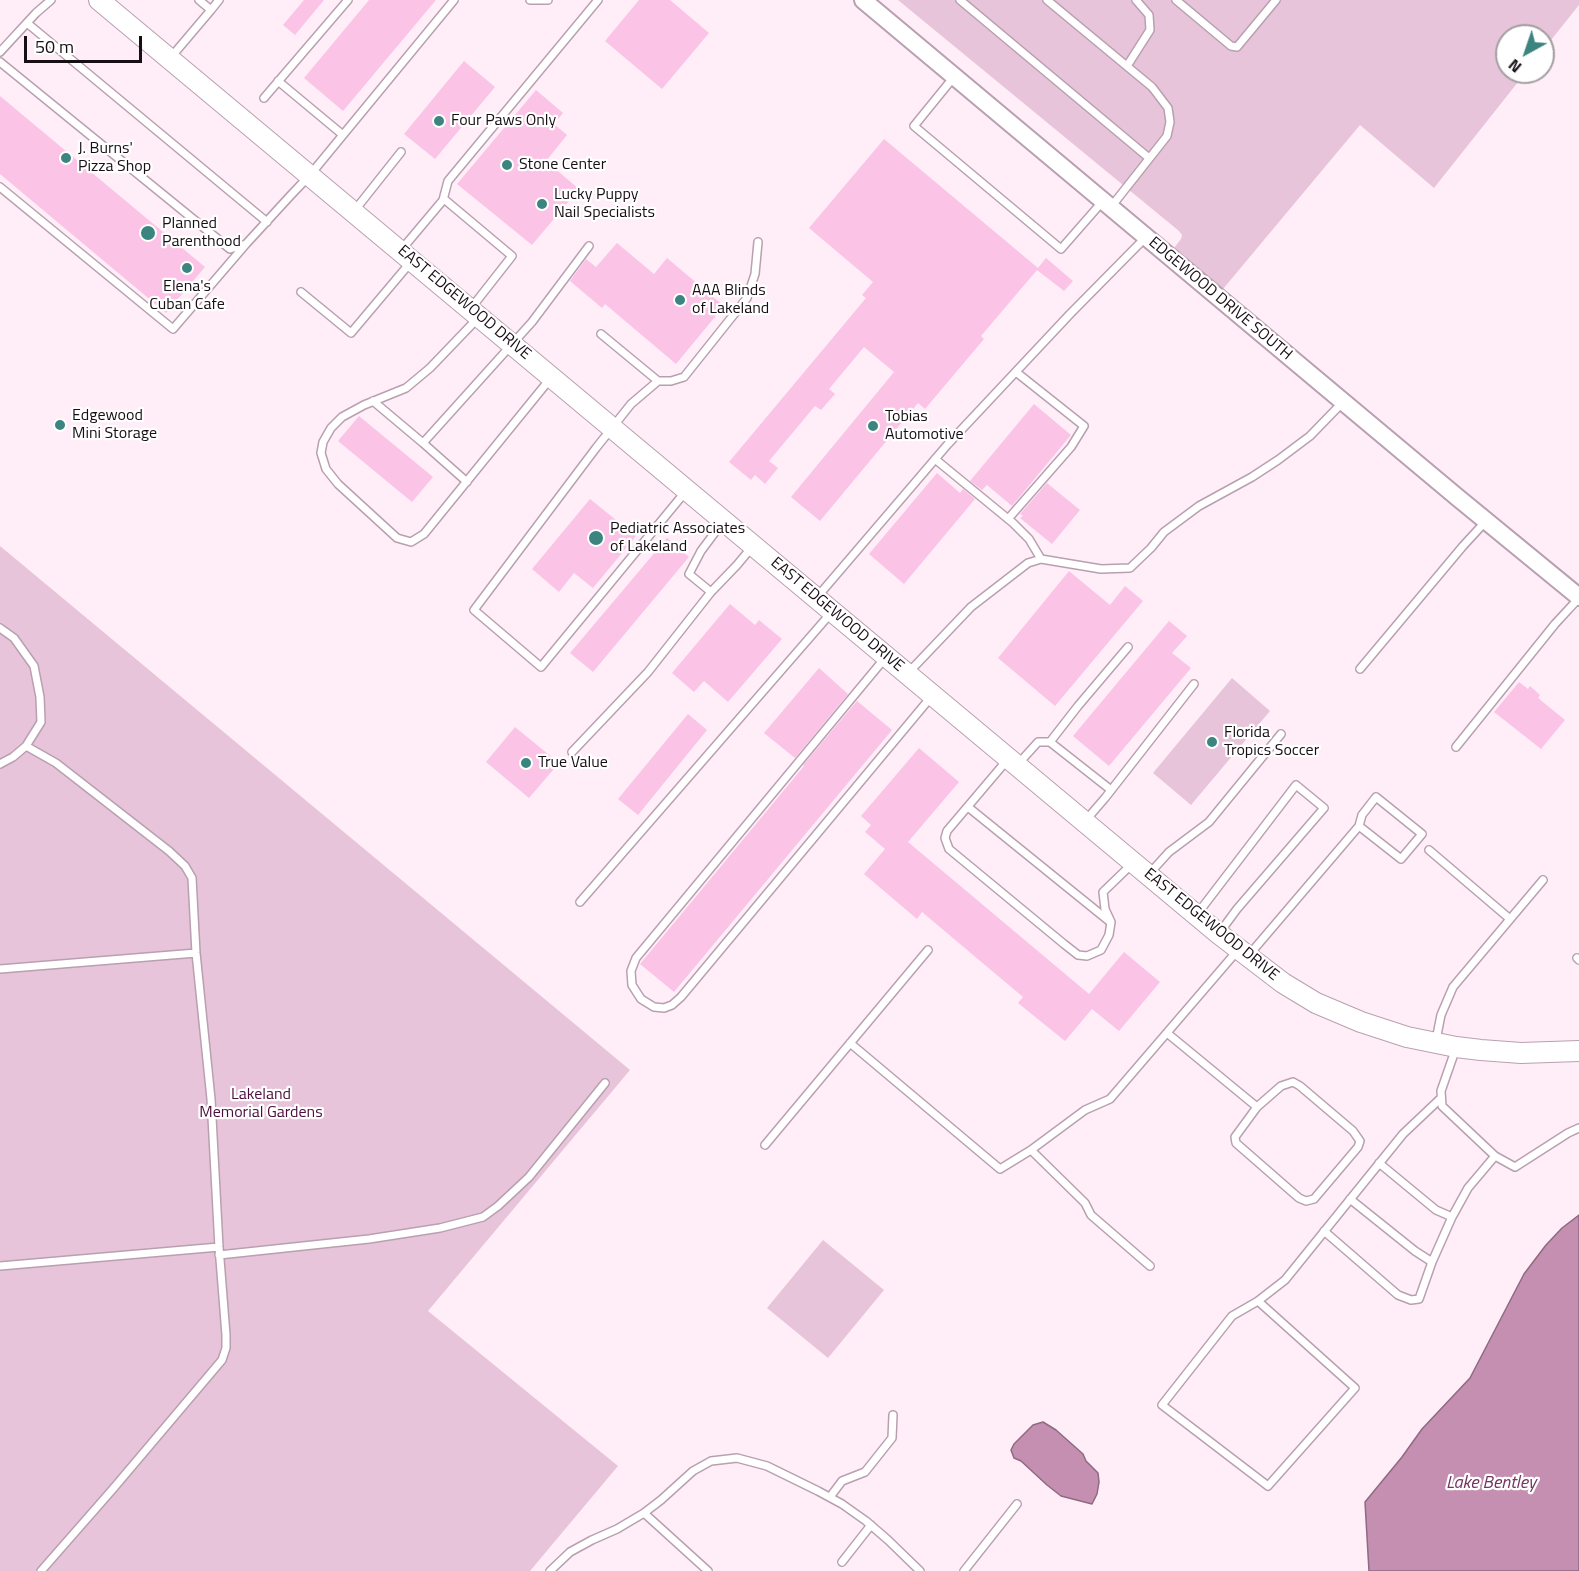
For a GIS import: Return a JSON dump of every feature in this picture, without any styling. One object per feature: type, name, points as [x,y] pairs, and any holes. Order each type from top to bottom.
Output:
[{"type":"main road","name":"EAST EDGEWOOD DRIVE","points":[[99,0],[1084,822],[1282,983],[1316,1003],[1361,1022],[1407,1037],[1456,1047],[1521,1053],[1579,1051]]},
{"type":"street","name":"EDGEWOOD DRIVE SOUTH","points":[[863,0],[1579,597]]},
{"type":"lane","points":[[0,52],[51,0]]},
{"type":"lane","points":[[199,0],[211,10]]},
{"type":"lane","points":[[170,58],[219,0]]},
{"type":"lane","points":[[264,98],[348,0]]},
{"type":"lane","points":[[0,187],[173,329],[246,244],[310,175],[454,0]]},
{"type":"lane","points":[[530,0],[548,0]]},
{"type":"lane","points":[[301,292],[351,333],[407,256],[443,200],[448,181],[598,0]]},
{"type":"lane","points":[[960,0],[1149,158]]},
{"type":"lane","points":[[955,76],[914,126],[1061,249],[1149,158],[1167,136],[1170,122],[1168,108],[1152,87],[1047,0]]},
{"type":"lane","points":[[1127,66],[1150,30],[1149,15],[1136,0]]},
{"type":"lane","points":[[1176,0],[1231,46],[1237,47],[1276,0]]},
{"type":"lane","points":[[27,22],[267,222]]},
{"type":"lane","points":[[0,62],[230,249],[246,244]]},
{"type":"lane","points":[[278,81],[343,135]]},
{"type":"lane","points":[[354,212],[401,152]]},
{"type":"lane","points":[[443,200],[444,198],[512,255],[475,313],[430,368],[405,388],[342,417],[331,428],[323,442],[321,453],[326,469],[338,484],[397,538],[411,542],[424,534],[552,377]]},
{"type":"lane","points":[[816,598],[935,459],[1146,237]]},
{"type":"lane","points":[[602,334],[658,381],[671,381],[684,377],[747,298],[755,274],[758,242]]},
{"type":"lane","points":[[423,443],[537,315],[589,246]]},
{"type":"lane","points":[[1008,519],[1071,447],[1084,426],[1016,372]]},
{"type":"lane","points":[[658,381],[631,404],[474,610],[542,668],[687,489]]},
{"type":"lane","points":[[373,401],[467,482]]},
{"type":"lane","points":[[907,674],[971,607],[1028,563],[1041,559],[1101,569],[1130,568],[1164,532],[1199,506],[1278,460],[1310,436],[1343,402]]},
{"type":"lane","points":[[935,459],[1008,519],[1029,539],[1041,559]]},
{"type":"lane","points":[[711,592],[689,574],[701,551],[724,520]]},
{"type":"lane","points":[[1360,669],[1486,521]]},
{"type":"lane","points":[[572,752],[648,672],[711,592],[753,545]]},
{"type":"lane","points":[[1456,747],[1579,597]]},
{"type":"lane","points":[[580,902],[832,612]]},
{"type":"lane","points":[[0,628],[14,638],[34,666],[40,697],[41,722],[27,746],[13,758],[0,764]]},
{"type":"lane","points":[[1050,742],[1128,647]]},
{"type":"lane","points":[[886,657],[636,958],[631,971],[632,985],[641,999],[654,1007],[664,1008],[672,1005],[681,997],[932,695]]},
{"type":"lane","points":[[1084,822],[1194,684]]},
{"type":"lane","points":[[1149,875],[1169,852],[1209,822],[1281,734]]},
{"type":"lane","points":[[1111,790],[1050,742],[1038,742],[1013,762],[968,807],[947,831],[945,838],[949,849],[1078,955],[1087,956],[1101,950],[1109,935],[1111,922],[1105,909],[1103,892],[1134,862]]},
{"type":"lane","points":[[27,746],[56,763],[185,866],[192,878],[196,953],[211,1099],[226,1335],[226,1348],[222,1360],[40,1571]]},
{"type":"lane","points":[[1197,915],[1296,785],[1324,808],[1219,934]]},
{"type":"lane","points":[[850,1043],[1000,1169],[1031,1150],[1085,1110],[1110,1099],[1167,1033],[1359,826],[1362,815],[1376,797],[1422,834],[1401,859],[1359,826]]},
{"type":"lane","points":[[968,807],[1111,922]]},
{"type":"lane","points":[[1429,850],[1510,920]]},
{"type":"lane","points":[[1435,1043],[1441,1015],[1453,987],[1543,880]]},
{"type":"lane","points":[[765,1145],[928,950]]},
{"type":"lane","points":[[0,969],[196,953]]},
{"type":"lane","points":[[1167,1033],[1257,1107]]},
{"type":"lane","points":[[1456,1047],[1440,1091],[1442,1106],[1495,1156],[1515,1167],[1579,1128]]},
{"type":"lane","points":[[1293,1082],[1353,1131],[1360,1141],[1358,1147],[1314,1199],[1306,1201],[1299,1198],[1236,1143],[1235,1137],[1257,1107],[1281,1086],[1293,1082]]},
{"type":"lane","points":[[0,1266],[369,1239],[440,1228],[483,1217],[529,1177],[605,1083]]},
{"type":"lane","points":[[1258,1300],[1355,1388],[1268,1486],[1162,1406],[1232,1316],[1285,1280],[1402,1134],[1441,1098]]},
{"type":"lane","points":[[1031,1150],[1085,1203],[1091,1215],[1150,1266]]},
{"type":"lane","points":[[1324,1231],[1398,1295],[1411,1300],[1419,1299],[1452,1217],[1468,1188],[1495,1156]]},
{"type":"lane","points":[[1379,1163],[1436,1210],[1452,1217]]},
{"type":"lane","points":[[1350,1199],[1432,1262]]},
{"type":"lane","points":[[830,1497],[842,1481],[865,1472],[892,1438],[893,1415]]},
{"type":"lane","points":[[550,1571],[570,1552],[616,1530],[644,1513],[693,1471],[711,1461],[737,1458],[767,1466],[842,1504],[871,1525],[920,1571]]},
{"type":"lane","points":[[964,1571],[1017,1504]]},
{"type":"lane","points":[[644,1513],[708,1571]]},
{"type":"lane","points":[[842,1562],[871,1525]]},
{"type":"green space","points":[[898,0],[1579,0],[1579,5],[1555,35],[1555,24],[1495,24],[1495,84],[1516,84],[1434,188],[1360,125],[1223,289],[1174,248],[1181,239],[1182,235]]},
{"type":"green space","name":"Lakeland Memorial Gardens","points":[[0,546],[630,1070],[428,1311],[618,1466],[530,1571],[0,1571]]},
{"type":"green space","name":"Florida Tropics Soccer","points":[[1232,678],[1270,711],[1191,805],[1153,773]]},
{"type":"green space","points":[[823,1240],[884,1290],[828,1358],[767,1308]]},
{"type":"water","name":"Lake Bentley","points":[[1579,1215],[1579,1571],[1369,1571],[1365,1502],[1422,1429],[1470,1378],[1524,1274],[1546,1245],[1562,1228]]},
{"type":"water","points":[[1043,1422],[1056,1430],[1083,1454],[1086,1461],[1098,1473],[1097,1494],[1092,1504],[1061,1496],[1021,1461],[1014,1458],[1011,1450],[1014,1444],[1033,1425]]},
{"type":"building","points":[[304,0],[324,0],[295,35],[283,25]]},
{"type":"building","points":[[369,0],[436,0],[343,111],[304,78]]},
{"type":"building","points":[[639,0],[670,0],[709,33],[662,89],[605,41]]},
{"type":"building","points":[[464,61],[495,87],[435,159],[404,134]]},
{"type":"building","points":[[536,90],[563,113],[554,124],[567,135],[546,161],[579,189],[532,245],[457,184]]},
{"type":"building","points":[[0,96],[205,267],[166,313],[0,174]]},
{"type":"building","points":[[884,139],[1038,268],[1046,258],[1073,281],[1064,291],[1037,270],[981,336],[984,339],[925,409],[918,403],[820,521],[791,497],[894,372],[864,347],[829,389],[835,394],[821,410],[815,406],[769,461],[778,468],[765,484],[755,475],[751,480],[729,462],[866,298],[862,295],[873,282],[809,228]]},
{"type":"building","points":[[617,243],[654,274],[667,258],[724,306],[676,364],[605,304],[602,308],[570,281],[586,259],[596,267]]},
{"type":"building","points":[[1034,404],[1071,435],[1012,506],[987,485],[982,490],[970,481]]},
{"type":"building","points":[[359,416],[433,477],[412,502],[338,441]]},
{"type":"building","points":[[937,473],[960,493],[963,489],[975,499],[904,584],[869,554]]},
{"type":"building","points":[[1047,483],[1080,510],[1052,544],[1020,518],[1023,516],[1020,514]]},
{"type":"building","points":[[590,499],[636,536],[593,588],[574,573],[559,592],[532,569]]},
{"type":"building","points":[[667,538],[689,557],[593,672],[570,653]]},
{"type":"building","points":[[1069,571],[1110,605],[1125,586],[1143,601],[1055,706],[998,658]]},
{"type":"building","points":[[730,604],[755,625],[759,620],[782,639],[728,702],[704,681],[694,692],[672,673]]},
{"type":"building","points":[[1169,621],[1187,636],[1172,653],[1191,668],[1109,766],[1073,736]]},
{"type":"building","points":[[819,668],[848,694],[795,758],[764,733]]},
{"type":"building","points":[[1519,682],[1528,689],[1530,686],[1540,695],[1538,698],[1565,720],[1541,749],[1494,712]]},
{"type":"building","points":[[857,701],[892,730],[674,992],[640,964]]},
{"type":"building","points":[[688,714],[707,730],[638,815],[618,799]]},
{"type":"building","points":[[515,727],[559,763],[529,798],[486,762]]},
{"type":"building","points":[[919,748],[959,782],[908,842],[1089,994],[1124,952],[1160,982],[1119,1031],[1092,1009],[1065,1041],[1018,1003],[1023,997],[922,912],[917,919],[864,874],[885,849],[865,832],[871,825],[861,816]]},
{"type":"place","name":"Four Paws Only","points":[[439,121]]},
{"type":"place","name":"J. Burns' Pizza Shop","points":[[66,158]]},
{"type":"place","name":"Stone Center","points":[[507,165]]},
{"type":"place","name":"Lucky Puppy Nail Specialists","points":[[542,204]]},
{"type":"place","name":"Planned Parenthood","points":[[148,233]]},
{"type":"place","name":"Elena's Cuban Cafe","points":[[187,268]]},
{"type":"place","name":"AAA Blinds of Lakeland","points":[[680,300]]},
{"type":"place","name":"Edgewood Mini Storage","points":[[60,425]]},
{"type":"place","name":"Tobias Automotive","points":[[873,426]]},
{"type":"place","name":"Pediatric Associates of Lakeland","points":[[596,538]]},
{"type":"place","name":"Florida Tropics Soccer","points":[[1212,742]]},
{"type":"place","name":"True Value","points":[[526,763]]}]
